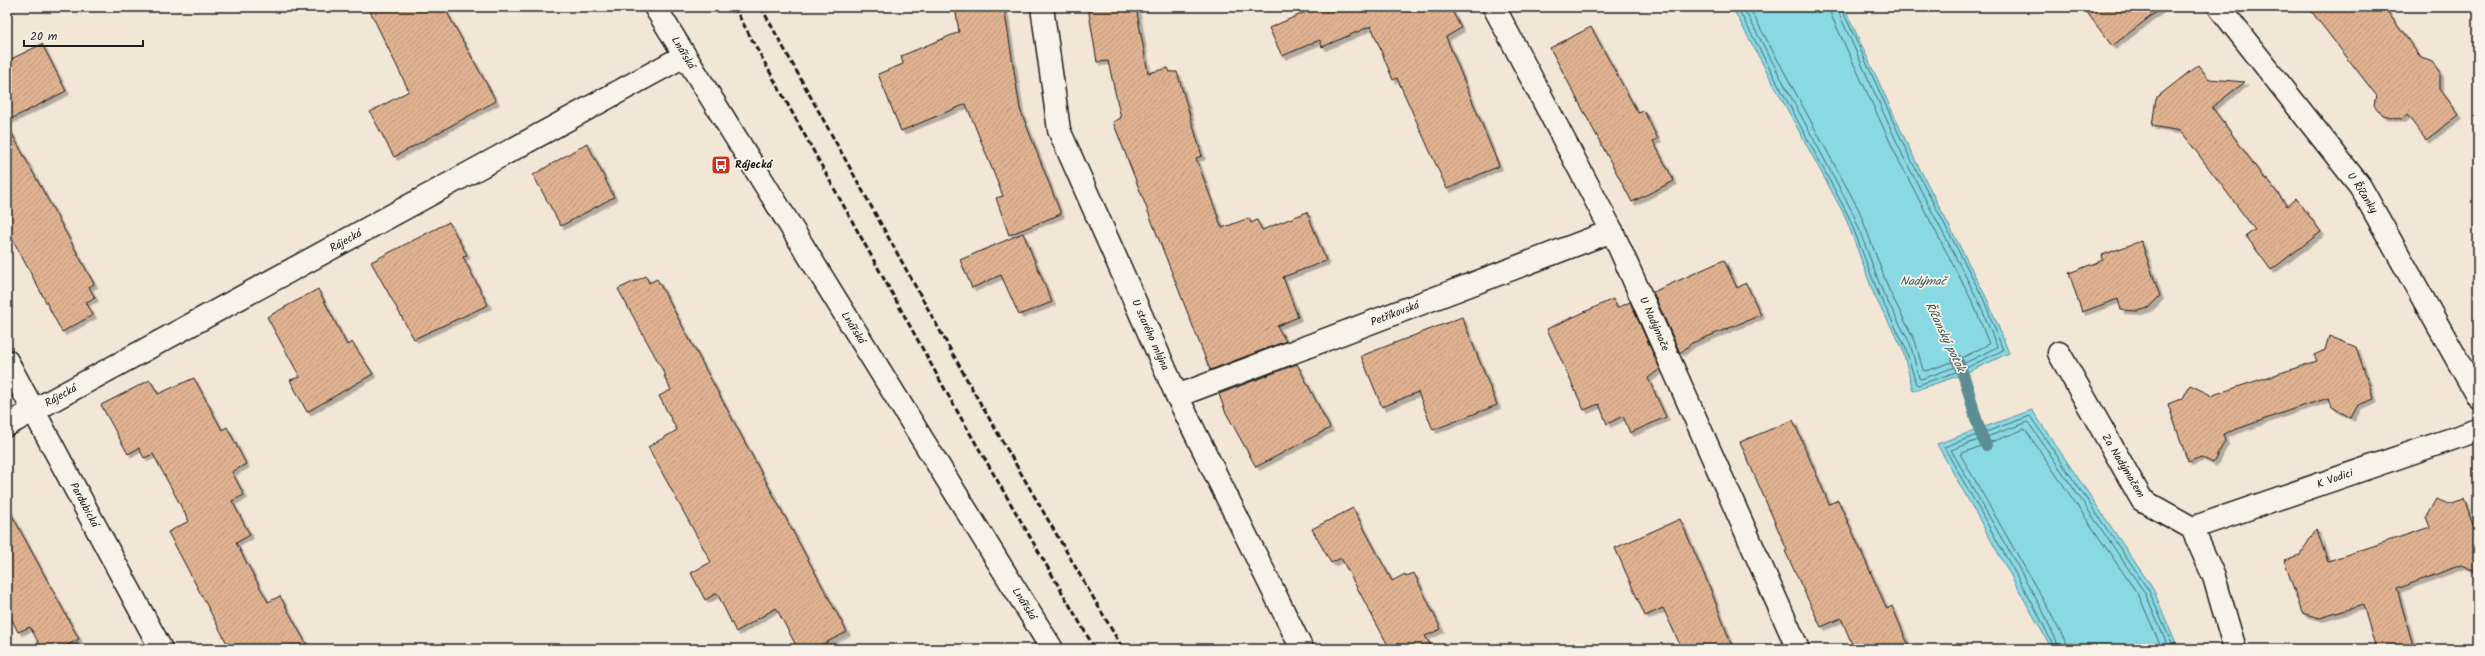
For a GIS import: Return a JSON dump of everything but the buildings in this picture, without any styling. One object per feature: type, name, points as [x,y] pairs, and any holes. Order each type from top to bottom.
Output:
[{"type":"street","name":"Lnářská","points":[[655,7],[1052,649]]},
{"type":"street","name":"U starého mlýna","points":[[1042,7],[1059,130],[1177,396],[1302,649]]},
{"type":"street","name":"U Nadýmače","points":[[1494,7],[1612,231],[1798,649]]},
{"type":"street","name":"U Říčanky","points":[[2219,7],[2360,186],[2478,397]]},
{"type":"street","name":"Rájecká","points":[[7,425],[684,56]]},
{"type":"street","name":"Petříkovská","points":[[1177,396],[1612,231]]},
{"type":"street","name":"Za Nadýmačem","points":[[2059,353],[2142,500],[2192,528]]},
{"type":"street","name":"Pardubická","points":[[7,361],[161,649]]},
{"type":"street","name":"K Vodici","points":[[2192,528],[2478,430]]},
{"type":"street","points":[[2192,528],[2214,577],[2235,649]]},
{"type":"water","name":"Nadýmač","points":[[1732,7],[1844,7],[1911,152],[1987,299],[2009,353],[1964,374],[1913,391],[1902,347],[1875,297],[1845,216]]},
{"type":"water","points":[[2032,410],[2153,589],[2178,649],[2052,649],[1937,444]]},
{"type":"waterway","name":"Říčanský potok","points":[[1957,360],[1962,370],[1981,435],[1986,445]]},
{"type":"railway","points":[[734,7],[953,404],[1095,649]]},
{"type":"railway","points":[[761,7],[975,394],[1123,649]]},
{"type":"place","name":"Rájecká","points":[[721,165]]}]
